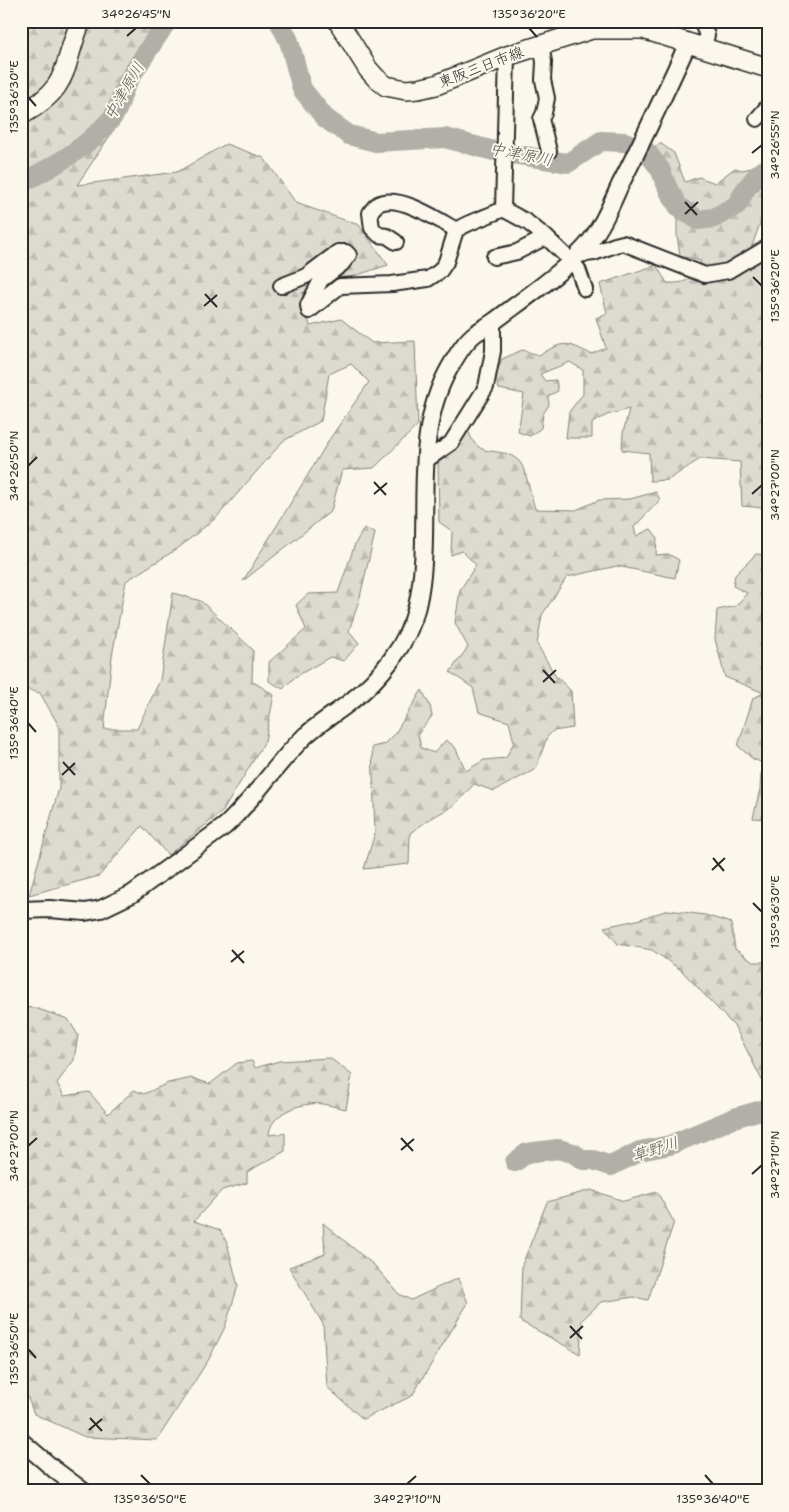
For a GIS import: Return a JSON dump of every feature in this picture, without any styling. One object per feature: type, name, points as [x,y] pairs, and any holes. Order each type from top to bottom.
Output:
[{"type":"main road","points":[[21,115],[38,105],[59,84],[67,66],[81,21]]},
{"type":"main road","name":"東阪三日市線","points":[[338,21],[368,69],[386,86],[394,88],[418,89],[436,85],[507,56],[592,29],[645,25],[696,46],[768,68]]},
{"type":"street","points":[[21,910],[50,909],[85,912],[101,909],[132,894],[225,826],[238,814],[300,741],[351,701],[378,676],[407,636],[417,607],[423,560],[429,427],[441,386],[450,367],[467,341],[493,323],[574,258],[598,229],[646,133],[696,46],[708,35],[700,21]]},
{"type":"street","points":[[541,45],[544,62],[543,80],[557,103]]},
{"type":"street","points":[[503,208],[507,56]]},
{"type":"street","points":[[546,86],[546,106],[541,119],[549,151]]},
{"type":"street","points":[[757,119],[768,106]]},
{"type":"street","points":[[396,242],[387,236],[379,235],[372,228],[370,213],[377,205],[385,202],[398,202],[436,218],[456,230]]},
{"type":"street","points":[[281,286],[306,276],[338,252],[346,252],[348,256],[342,264],[321,280],[308,305],[309,310],[340,286],[392,284],[428,279],[440,272],[446,262],[456,230],[469,222],[485,218],[503,208]]},
{"type":"street","points":[[503,208],[527,222],[574,258],[585,289]]},
{"type":"street","points":[[494,257],[517,252],[546,237]]},
{"type":"street","points":[[574,258],[594,253],[615,244],[623,244],[705,275],[728,271],[768,248]]},
{"type":"street","points":[[426,462],[451,443],[486,387],[493,351],[493,323]]},
{"type":"street","points":[[21,1441],[83,1491]]},
{"type":"green space","points":[[21,21],[161,21],[142,52],[111,134],[77,185],[177,172],[226,144],[264,158],[296,203],[359,225],[388,265],[302,293],[310,326],[341,319],[372,343],[415,341],[418,425],[374,468],[342,470],[331,511],[243,581],[331,437],[369,382],[351,364],[329,374],[321,421],[283,441],[217,517],[177,549],[126,581],[112,656],[104,729],[137,729],[160,680],[173,593],[201,601],[253,650],[252,681],[274,695],[265,741],[223,811],[168,855],[142,826],[99,876],[29,895],[59,788],[59,726],[40,693],[21,688]]},
{"type":"green space","points":[[660,143],[674,153],[685,182],[699,177],[715,183],[735,168],[742,170],[751,168],[743,185],[758,190],[768,173],[768,210],[762,218],[752,246],[758,259],[768,254],[768,506],[764,508],[742,506],[740,462],[700,459],[668,480],[650,481],[649,453],[622,450],[623,433],[629,409],[607,415],[592,423],[592,438],[566,438],[569,412],[583,394],[583,370],[570,362],[540,374],[545,381],[556,380],[558,391],[548,396],[549,405],[543,414],[541,428],[530,436],[518,432],[524,394],[499,389],[495,376],[502,359],[522,350],[539,355],[554,347],[565,344],[591,354],[606,348],[596,318],[607,313],[600,284],[656,265],[667,283],[680,283],[688,279],[695,272],[701,261],[680,256],[677,235],[677,191],[651,150]]},
{"type":"green space","points":[[468,429],[477,446],[490,451],[504,453],[519,461],[526,476],[535,509],[576,510],[599,500],[630,499],[656,492],[660,500],[634,527],[636,536],[651,529],[657,537],[656,555],[668,554],[679,560],[675,578],[617,566],[567,577],[542,615],[537,644],[555,675],[571,691],[573,728],[553,731],[547,737],[536,769],[494,791],[474,784],[455,805],[410,833],[409,864],[364,869],[375,833],[372,747],[385,744],[394,735],[422,690],[430,706],[432,716],[418,734],[421,748],[434,753],[446,740],[455,747],[466,771],[484,760],[506,758],[514,742],[509,722],[479,712],[473,688],[450,672],[468,647],[455,623],[460,590],[476,565],[462,551],[451,555],[452,531],[439,522],[438,462],[439,457]]},
{"type":"green space","points":[[364,528],[375,533],[360,597],[349,631],[359,643],[344,661],[330,657],[295,677],[283,689],[269,681],[269,662],[306,629],[296,605],[308,594],[338,593],[355,544]]},
{"type":"green space","points":[[756,554],[768,555],[768,765],[753,759],[738,746],[753,698],[764,693],[725,677],[715,639],[717,610],[736,606],[747,593],[733,586],[735,575]]},
{"type":"green space","points":[[768,770],[768,819],[753,818],[760,789],[761,773]]},
{"type":"green space","points":[[668,910],[705,915],[731,923],[735,949],[753,962],[768,962],[768,1092],[735,1027],[681,970],[652,950],[618,944],[604,927],[637,920]]},
{"type":"green space","points":[[21,1007],[35,1008],[68,1019],[78,1035],[74,1060],[57,1083],[64,1096],[89,1092],[108,1114],[134,1090],[144,1094],[168,1083],[192,1078],[210,1084],[237,1063],[252,1061],[255,1068],[279,1061],[330,1058],[352,1075],[346,1109],[314,1104],[296,1107],[283,1113],[273,1122],[269,1135],[285,1133],[285,1151],[247,1172],[247,1183],[222,1190],[194,1221],[220,1230],[227,1243],[238,1286],[225,1327],[209,1359],[157,1440],[85,1437],[34,1414],[21,1384]]},
{"type":"green space","points":[[591,1190],[624,1201],[657,1192],[674,1222],[648,1300],[634,1297],[601,1302],[582,1320],[580,1354],[520,1321],[522,1265],[547,1202]]},
{"type":"green space","points":[[323,1223],[375,1266],[399,1294],[411,1300],[458,1278],[468,1303],[412,1396],[363,1419],[327,1387],[323,1324],[289,1267],[325,1254]]},
{"type":"waterway","name":"中津原川","points":[[21,183],[46,170],[82,147],[103,128],[117,110],[123,92],[136,67],[167,21]]},
{"type":"waterway","name":"中津原川","points":[[279,21],[289,41],[302,89],[325,118],[349,135],[376,142],[445,138],[494,151],[568,163],[601,141],[625,142],[647,152],[660,169],[669,191],[678,206],[698,220],[714,218],[737,205],[745,190],[759,173],[768,168]]},
{"type":"waterway","name":"草野川","points":[[515,1162],[527,1153],[558,1149],[573,1153],[583,1160],[593,1160],[611,1166],[640,1151],[670,1145],[737,1117],[768,1108]]}]
